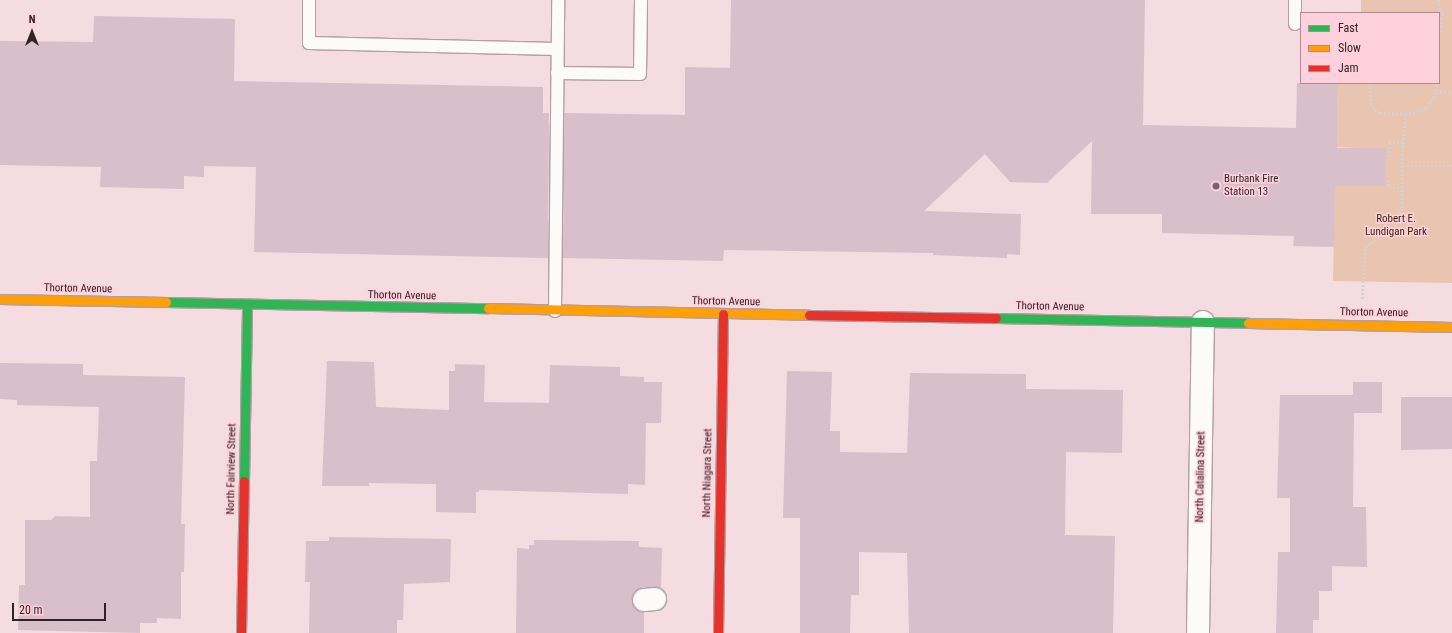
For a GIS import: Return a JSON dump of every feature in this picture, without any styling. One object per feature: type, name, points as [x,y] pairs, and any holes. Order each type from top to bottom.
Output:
[{"type":"street","name":"Thorton Avenue","points":[[0,299],[555,311],[1452,326]]},
{"type":"street","name":"North Fairview Street","points":[[241,633],[247,304]]},
{"type":"street","name":"North Niagara Street","points":[[718,633],[723,314]]},
{"type":"street","name":"North Catalina Street","points":[[1198,633],[1203,322]]},
{"type":"lane","points":[[309,0],[309,43],[557,49]]},
{"type":"lane","points":[[555,311],[558,0]]},
{"type":"lane","points":[[557,73],[640,74],[641,0]]},
{"type":"lane","points":[[1295,0],[1295,24]]},
{"type":"path","points":[[1438,0],[1443,14],[1440,29]]},
{"type":"path","points":[[1371,84],[1371,103],[1375,110],[1380,113],[1405,114],[1427,108],[1436,91],[1437,84]]},
{"type":"path","points":[[1436,91],[1452,94]]},
{"type":"path","points":[[1361,325],[1365,247],[1387,232],[1400,216],[1403,188],[1402,166],[1405,114]]},
{"type":"path","points":[[1389,157],[1389,142],[1404,143]]},
{"type":"path","points":[[1402,166],[1452,166]]},
{"type":"path","points":[[1389,176],[1389,188],[1403,188]]},
{"type":"green space","name":"Robert E. Lundigan Park","points":[[1361,0],[1452,0],[1452,283],[1333,281],[1335,185],[1358,148],[1337,147],[1338,84],[1440,84],[1440,12],[1361,12]]},
{"type":"building","points":[[731,0],[1145,0],[1143,125],[1296,128],[1297,83],[1338,84],[1337,148],[1386,148],[1385,186],[1335,186],[1334,247],[1293,246],[1294,236],[1162,233],[1162,214],[1091,214],[1092,141],[1047,183],[1010,182],[985,154],[924,211],[1021,214],[1020,255],[1007,254],[1007,258],[933,255],[933,253],[724,250],[723,261],[563,258],[564,113],[685,115],[685,67],[730,68]]},
{"type":"building","points":[[94,16],[235,19],[234,81],[543,87],[543,113],[549,113],[548,258],[254,252],[256,167],[204,166],[204,177],[184,176],[184,189],[100,187],[101,167],[0,165],[0,41],[93,42]]},
{"type":"building","points":[[327,361],[374,362],[376,407],[449,410],[449,371],[455,371],[455,364],[485,365],[484,402],[549,403],[550,365],[620,367],[620,376],[644,377],[644,382],[662,382],[661,423],[646,423],[645,485],[628,484],[628,494],[479,490],[479,492],[476,492],[476,513],[436,512],[436,484],[369,483],[369,486],[322,486]]},
{"type":"building","points":[[0,363],[83,364],[83,375],[185,377],[181,524],[185,524],[184,572],[181,572],[181,619],[157,618],[157,623],[140,623],[140,633],[18,630],[19,585],[25,585],[25,520],[51,520],[55,516],[90,517],[90,461],[97,461],[99,407],[17,405],[17,400],[0,399]]},
{"type":"building","points":[[787,371],[832,372],[830,431],[840,431],[840,452],[907,453],[910,373],[1026,374],[1026,389],[1123,390],[1122,453],[1066,452],[1065,535],[1115,536],[1113,633],[909,633],[907,553],[859,552],[859,595],[851,595],[850,633],[800,633],[800,518],[783,518]]},
{"type":"building","points":[[1353,382],[1382,382],[1382,413],[1354,413],[1353,507],[1366,507],[1367,567],[1332,566],[1332,591],[1319,591],[1319,620],[1313,620],[1313,633],[1276,633],[1278,552],[1290,552],[1290,498],[1277,498],[1280,395],[1353,395]]},
{"type":"building","points":[[1401,397],[1452,397],[1452,449],[1401,450]]},
{"type":"building","points":[[329,537],[451,539],[450,582],[404,584],[403,620],[397,620],[397,633],[309,633],[310,582],[305,582],[306,541],[329,541]]},
{"type":"building","points":[[534,540],[639,541],[639,547],[662,548],[661,587],[644,587],[633,595],[634,607],[644,612],[644,633],[516,633],[517,548],[529,549],[529,545],[534,545]]},
{"type":"traffic: fast","points":[[166,302],[488,308]]},
{"type":"traffic: fast","points":[[244,481],[247,305]]},
{"type":"traffic: fast","points":[[996,318],[1248,323]]},
{"type":"traffic: slow","points":[[0,299],[166,302]]},
{"type":"traffic: slow","points":[[488,308],[809,315]]},
{"type":"traffic: slow","points":[[1248,323],[1452,327]]},
{"type":"traffic: jam","points":[[718,633],[723,314]]},
{"type":"traffic: jam","points":[[809,315],[996,318]]},
{"type":"traffic: jam","points":[[241,633],[244,481]]},
{"type":"place","name":"Burbank Fire Station 13","points":[[1216,186]]}]
